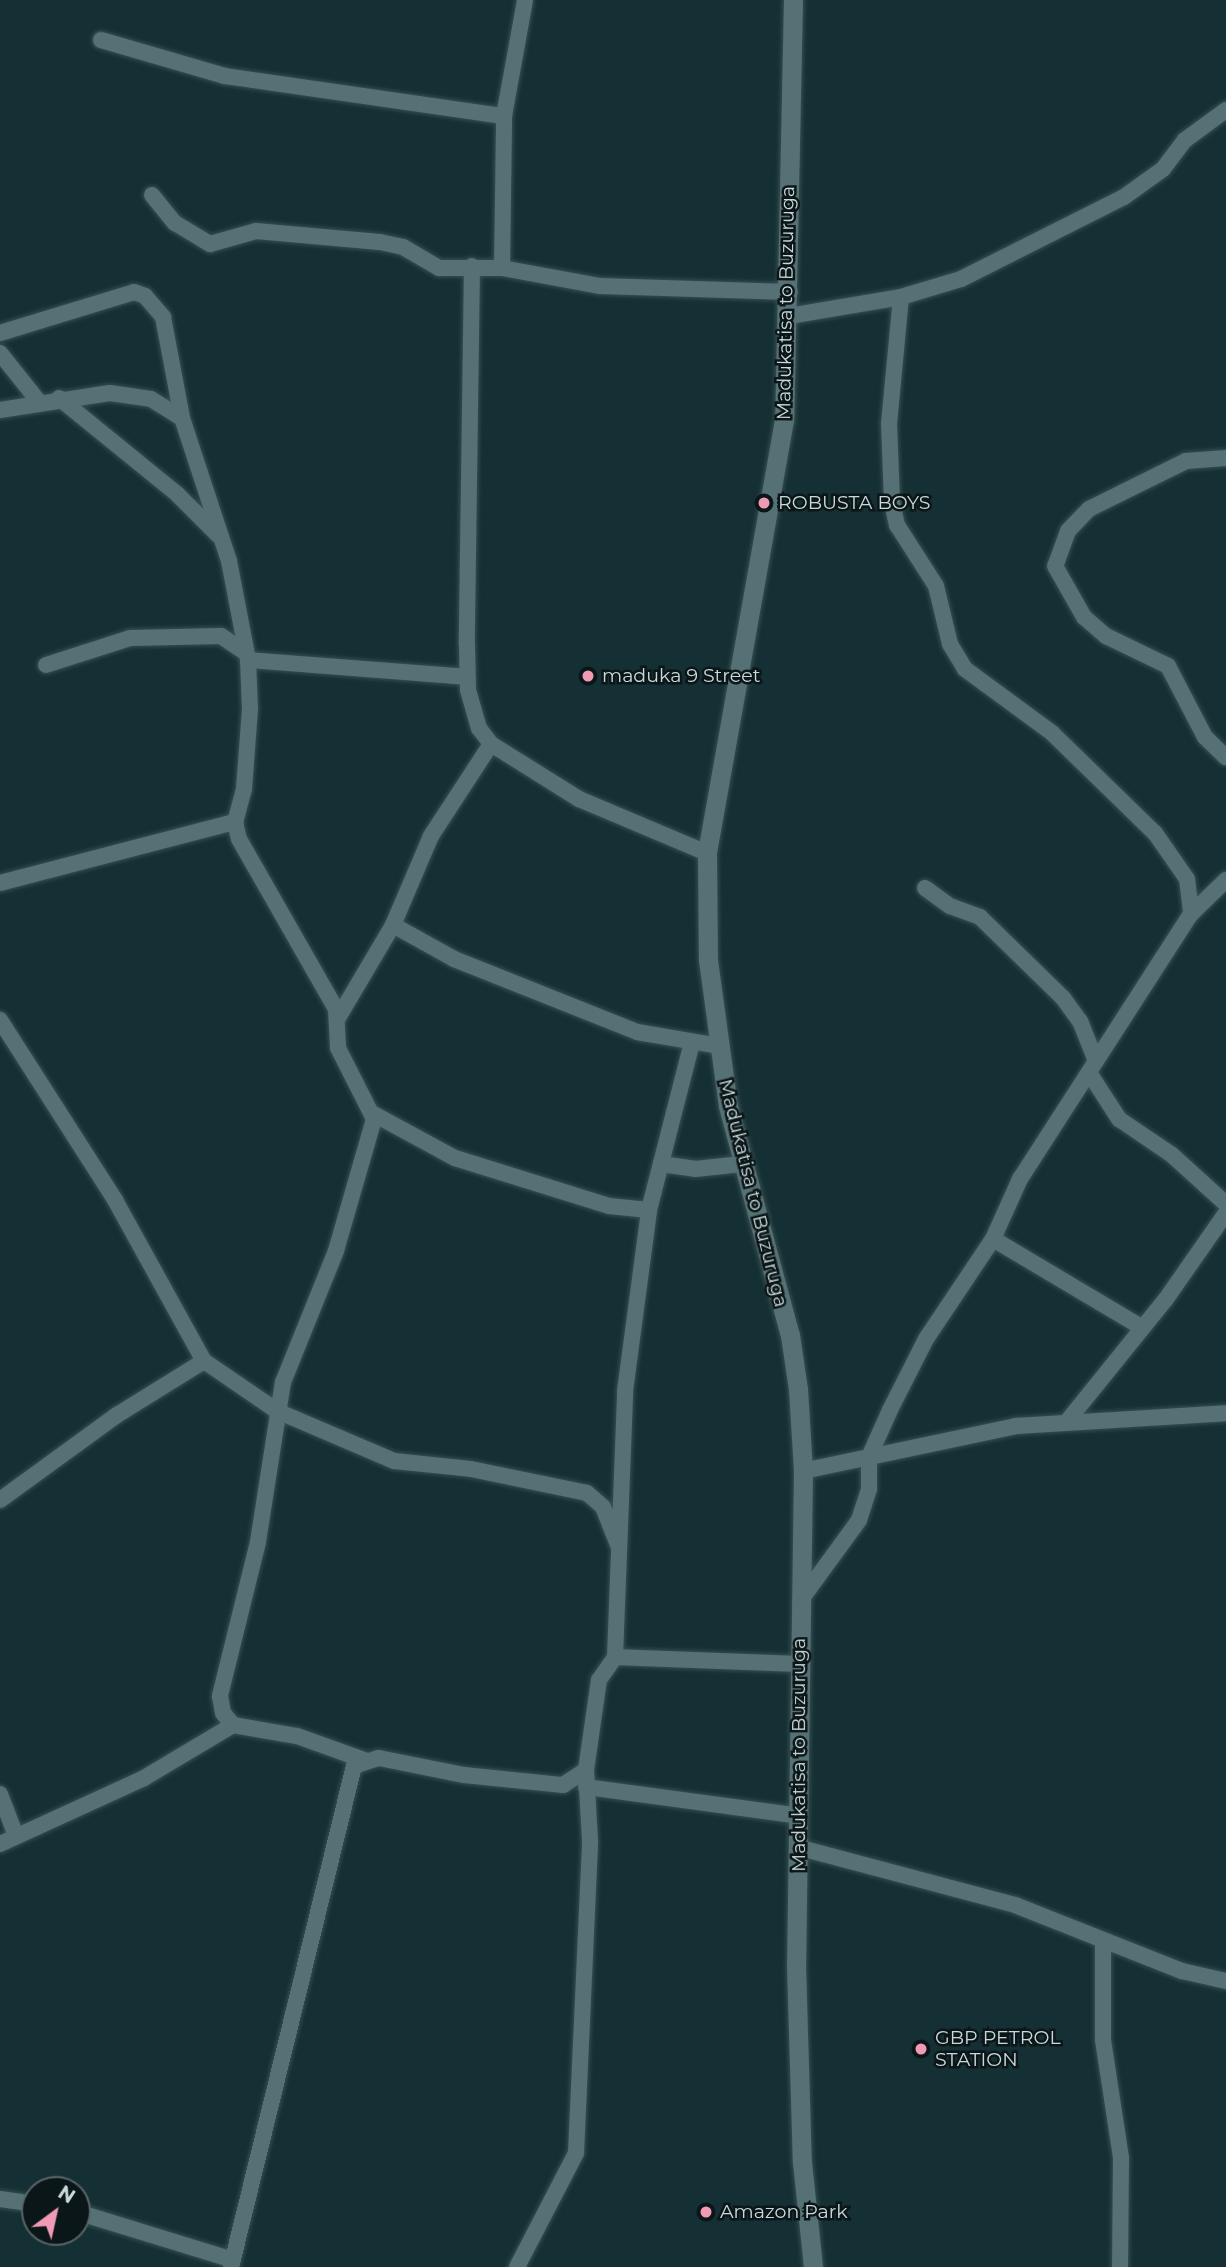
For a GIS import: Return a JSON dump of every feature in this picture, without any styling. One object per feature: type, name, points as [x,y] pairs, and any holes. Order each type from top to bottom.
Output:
[{"type":"main road","name":"Madukatisa to Buzuruga","points":[[793,0],[790,292],[785,420],[773,495],[730,696],[707,853],[708,960],[719,1046],[742,1164],[790,1335],[803,1471],[798,1664],[801,1848],[798,2041],[813,2267]]},
{"type":"street","points":[[502,268],[504,116],[525,0]]},
{"type":"street","points":[[101,40],[225,76],[504,116]]},
{"type":"street","points":[[789,316],[901,297],[961,279],[1113,203],[1163,169],[1185,140],[1226,110]]},
{"type":"street","points":[[152,195],[175,223],[211,244],[257,231],[380,242],[403,247],[439,268],[502,268],[600,286],[790,292]]},
{"type":"street","points":[[472,266],[467,677],[474,713],[491,744],[579,799],[707,853]]},
{"type":"street","points":[[0,333],[134,292],[145,296],[163,317],[182,418],[222,539],[247,656],[248,749],[235,822],[239,839],[338,1018],[338,1048],[372,1113],[455,1158],[609,1206],[649,1210]]},
{"type":"street","points":[[901,297],[889,423],[892,502],[897,525],[936,586],[950,644],[965,669],[1052,733],[1155,833],[1187,879],[1191,914]]},
{"type":"street","points":[[0,353],[39,402]]},
{"type":"street","points":[[0,410],[59,398],[132,394],[182,418]]},
{"type":"street","points":[[59,398],[177,494],[222,539]]},
{"type":"street","points":[[1226,458],[1186,461],[1089,509],[1068,531],[1055,566],[1062,585],[1099,630],[1168,666],[1205,737],[1226,757]]},
{"type":"street","points":[[46,665],[130,638],[221,636],[247,656],[467,677]]},
{"type":"street","points":[[338,1018],[393,925],[431,836],[491,744]]},
{"type":"street","points":[[0,883],[235,822]]},
{"type":"street","points":[[800,1601],[859,1520],[869,1489],[869,1457],[926,1339],[993,1239],[1020,1179],[1191,914],[1226,880]]},
{"type":"street","points":[[925,888],[950,906],[980,917],[1063,998],[1080,1021],[1093,1067],[1119,1119],[1172,1154],[1226,1205]]},
{"type":"street","points":[[393,925],[454,959],[638,1032],[691,1046],[719,1046]]},
{"type":"street","points":[[0,1020],[116,1200],[205,1361],[277,1411],[403,1463],[471,1469],[587,1493],[603,1507],[618,1545]]},
{"type":"street","points":[[517,2267],[576,2153],[590,1841],[586,1779],[599,1680],[615,1657],[625,1391],[649,1210],[691,1046]]},
{"type":"street","points":[[372,1113],[336,1251],[293,1348],[277,1411],[258,1542],[223,1671],[223,1713],[233,1725],[297,1736],[364,1760],[563,1785],[586,1779],[800,1816]]},
{"type":"street","points":[[661,1164],[695,1169],[742,1164]]},
{"type":"street","points":[[1069,1419],[1226,1213]]},
{"type":"street","points":[[993,1239],[1141,1327]]},
{"type":"street","points":[[0,1500],[117,1415],[205,1361]]},
{"type":"street","points":[[803,1471],[1069,1419],[1226,1413]]},
{"type":"street","points":[[615,1657],[798,1664]]},
{"type":"street","points":[[0,1844],[144,1778],[233,1725]]},
{"type":"street","points":[[91,2218],[232,2263],[347,1777],[364,1760]]},
{"type":"street","points":[[0,1794],[16,1836]]},
{"type":"street","points":[[801,1848],[1015,1905],[1103,1942],[1226,1980]]},
{"type":"street","points":[[1103,1942],[1103,2040],[1122,2183],[1120,2267]]},
{"type":"street","points":[[0,2199],[21,2202]]},
{"type":"place","name":"ROBUSTA BOYS","points":[[764,503]]},
{"type":"place","name":"maduka 9 Street","points":[[588,676]]},
{"type":"place","name":"GBP PETROL STATION","points":[[921,2049]]},
{"type":"place","name":"Amazon Park","points":[[706,2212]]}]
